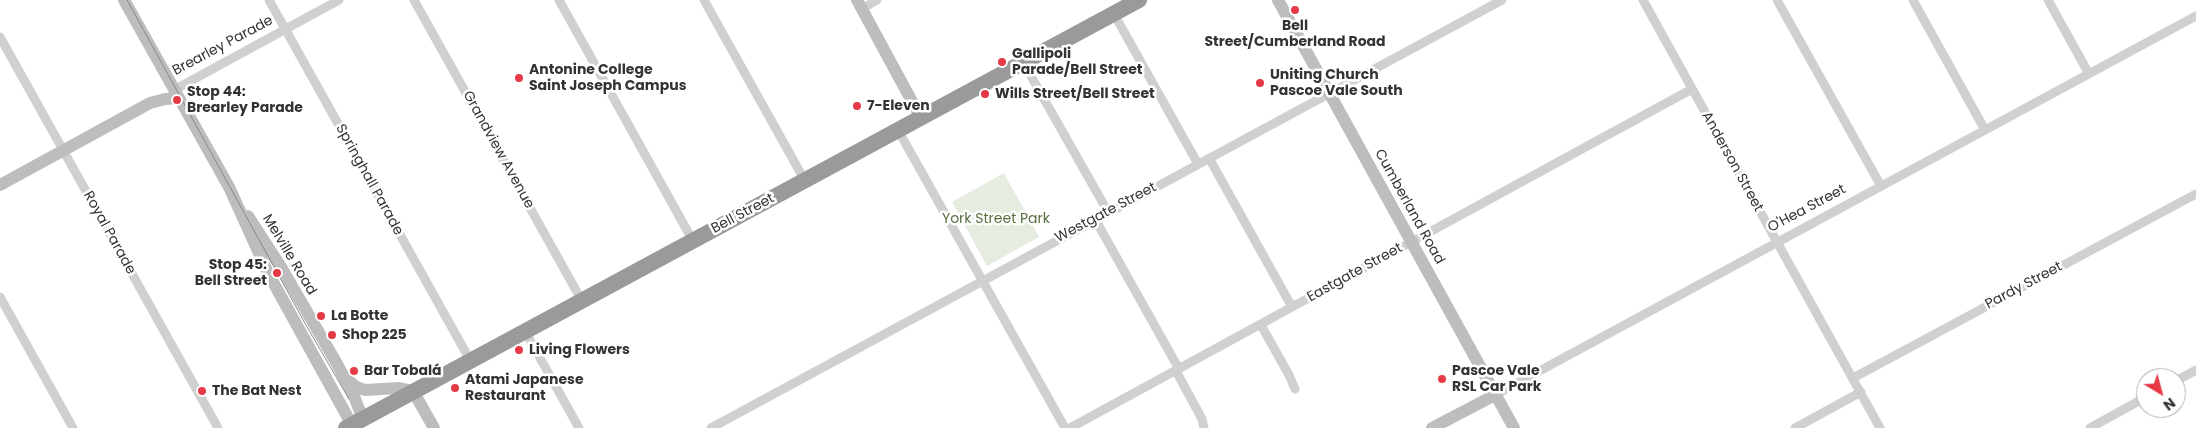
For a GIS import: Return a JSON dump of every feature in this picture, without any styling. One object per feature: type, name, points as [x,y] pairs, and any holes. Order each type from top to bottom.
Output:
[{"type":"highway","name":"Bell Street","points":[[353,424],[1139,0]]},
{"type":"main road","name":"Melville Road","points":[[124,0],[229,187],[281,267],[344,376],[353,424]]},
{"type":"main road","name":"Cumberland Road","points":[[1278,0],[1514,428]]},
{"type":"main road","points":[[859,4],[921,118]]},
{"type":"main road","name":"Brearley Parade","points":[[0,185],[150,103],[165,99],[174,90]]},
{"type":"main road","name":"Melville Road","points":[[229,187],[261,260],[353,424]]},
{"type":"main road","points":[[344,376],[356,387],[365,390],[399,388],[413,391],[434,428]]},
{"type":"main road","name":"O'Hea Street","points":[[1432,428],[1496,394]]},
{"type":"street","name":"Springhall Parade","points":[[269,0],[470,360]]},
{"type":"street","name":"Brearley Parade","points":[[174,90],[339,0]]},
{"type":"street","name":"Grandview Avenue","points":[[414,0],[582,301]]},
{"type":"street","points":[[559,0],[693,241]]},
{"type":"street","points":[[704,0],[805,181]]},
{"type":"street","points":[[859,4],[877,0]]},
{"type":"street","name":"Westgate Street","points":[[711,428],[1502,0]]},
{"type":"street","name":"Anderson Street","points":[[1643,0],[1880,428]]},
{"type":"street","points":[[1777,0],[1881,186]]},
{"type":"street","points":[[1913,0],[1984,130]]},
{"type":"street","points":[[2048,0],[2089,74]]},
{"type":"street","points":[[1114,14],[1198,164]]},
{"type":"street","name":"O'Hea Street","points":[[1496,394],[2196,16]]},
{"type":"street","name":"Royal Parade","points":[[0,37],[218,428]]},
{"type":"street","points":[[1023,62],[1108,212]]},
{"type":"street","name":"Eastgate Street","points":[[1070,428],[1692,89]]},
{"type":"street","points":[[898,130],[1065,428]]},
{"type":"street","points":[[1209,158],[1292,308]]},
{"type":"street","name":"Pardy Street","points":[[1853,378],[2196,194]]},
{"type":"street","points":[[1095,219],[1178,370],[1202,419],[1204,428]]},
{"type":"street","points":[[0,297],[73,428]]},
{"type":"street","points":[[1261,324],[1289,375],[1295,390]]},
{"type":"street","points":[[525,331],[579,428]]},
{"type":"street","points":[[1795,428],[1861,392]]},
{"type":"street","points":[[2090,428],[2136,403]]},
{"type":"green space","name":"York Street Park","points":[[1004,173],[1039,237],[987,266],[952,202]]},
{"type":"tram line","points":[[127,0],[306,325],[349,399]]},
{"type":"place","name":"Bell Street/Cumberland Road","points":[[1295,10]]},
{"type":"place","name":"Gallipoli Parade/Bell Street","points":[[1002,62]]},
{"type":"place","name":"Antonine College Saint Joseph Campus","points":[[519,78]]},
{"type":"place","name":"Uniting Church Pascoe Vale South","points":[[1260,83]]},
{"type":"place","name":"Wills Street/Bell Street","points":[[985,94]]},
{"type":"place","name":"Stop 44: Brearley Parade","points":[[177,100]]},
{"type":"place","name":"7-Eleven","points":[[857,106]]},
{"type":"place","name":"Stop 45: Bell Street","points":[[277,273]]},
{"type":"place","name":"La Botte","points":[[321,316]]},
{"type":"place","name":"Shop 225","points":[[332,335]]},
{"type":"place","name":"Living Flowers","points":[[519,350]]},
{"type":"place","name":"Bar Tobalá","points":[[354,371]]},
{"type":"place","name":"Pascoe Vale RSL Car Park","points":[[1442,379]]},
{"type":"place","name":"Atami Japanese Restaurant","points":[[455,388]]},
{"type":"place","name":"The Bat Nest","points":[[202,391]]}]
